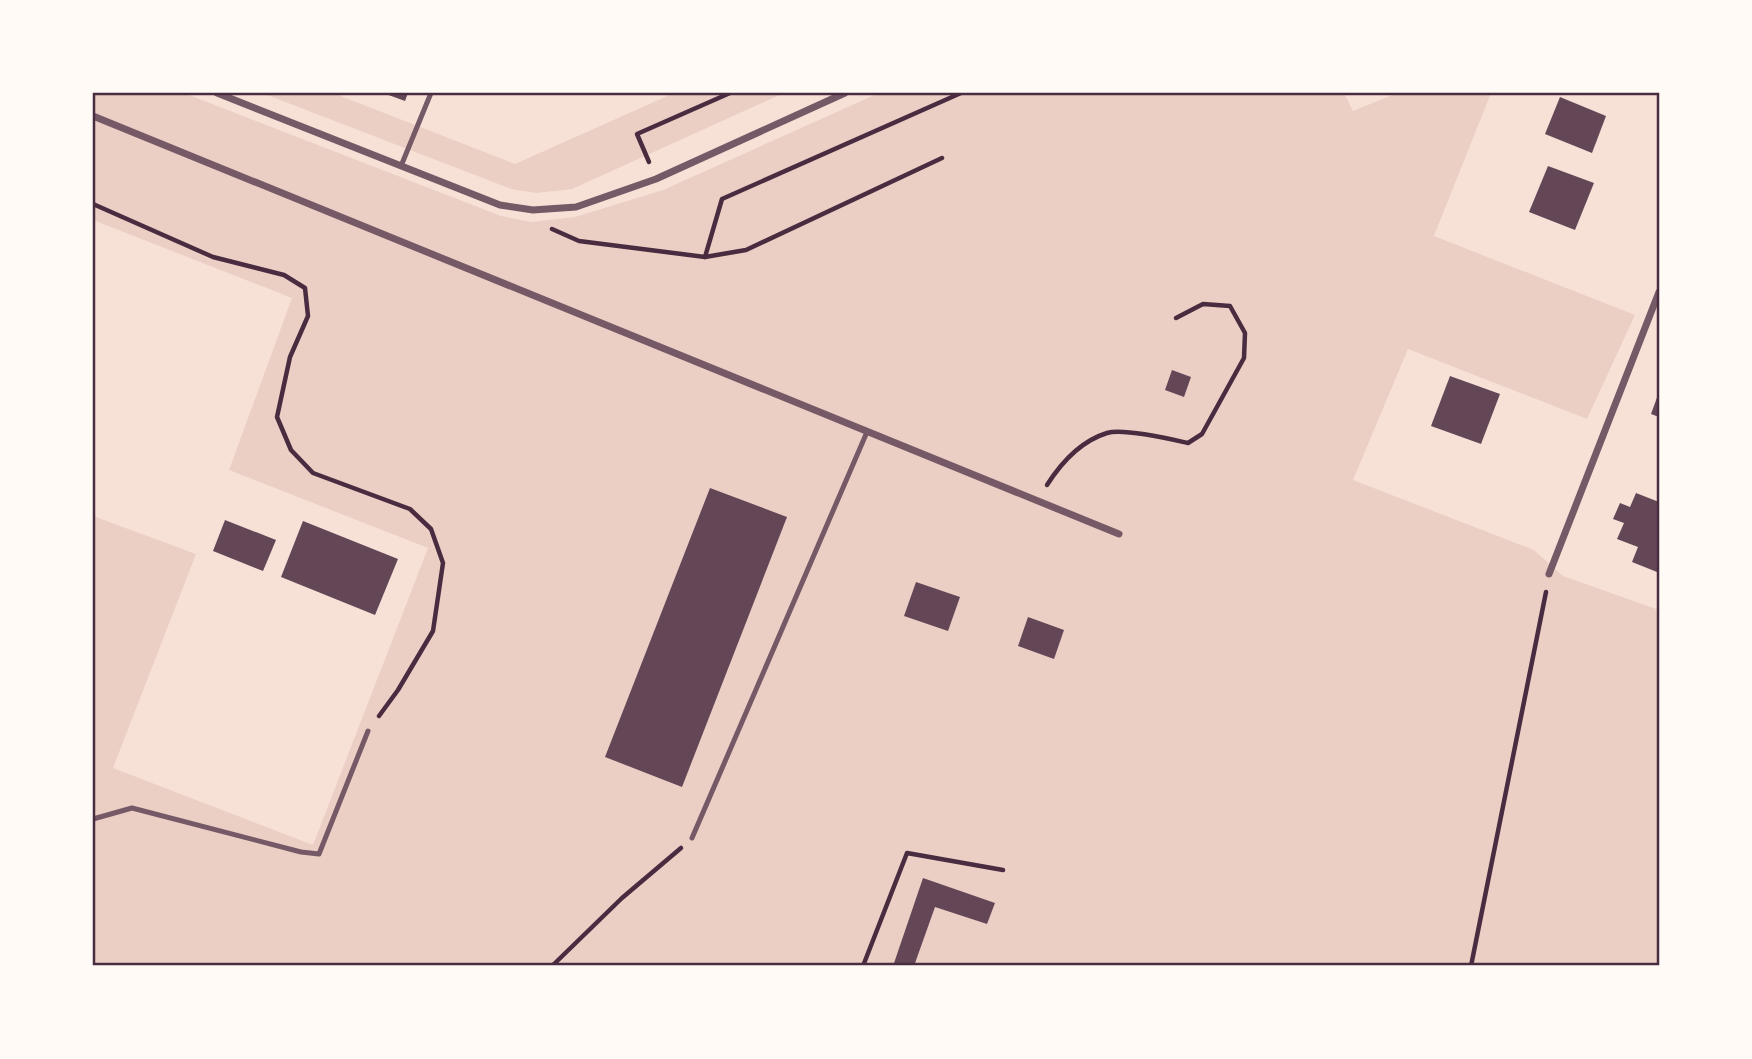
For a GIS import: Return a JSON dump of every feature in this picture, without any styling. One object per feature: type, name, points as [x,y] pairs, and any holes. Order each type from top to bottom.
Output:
[{"type":"street","points":[[217,93],[500,205],[533,210],[576,207],[656,178],[845,93]]},
{"type":"street","points":[[93,116],[1119,534]]},
{"type":"street","points":[[1549,574],[1659,292]]},
{"type":"lane","points":[[401,166],[431,93]]},
{"type":"lane","points":[[692,838],[867,432]]},
{"type":"lane","points":[[93,819],[132,808],[301,852],[319,854],[368,731]]},
{"type":"path","points":[[656,178],[637,134],[730,93]]},
{"type":"path","points":[[705,257],[722,198],[961,93]]},
{"type":"path","points":[[533,210],[541,224],[579,240],[705,257],[746,250],[942,158]]},
{"type":"path","points":[[93,204],[213,257],[284,275],[305,288],[308,316],[290,357],[278,417],[291,450],[313,473],[410,509],[431,529],[443,563],[433,631],[398,690],[368,731]]},
{"type":"path","points":[[1037,501],[1057,469],[1081,446],[1109,432],[1153,435],[1188,443],[1202,434],[1244,358],[1245,333],[1230,306],[1203,304],[1176,318]]},
{"type":"path","points":[[1471,966],[1549,574]]},
{"type":"path","points":[[552,966],[622,898],[692,838]]},
{"type":"path","points":[[863,966],[907,853],[1003,870]]},
{"type":"shaded area","points":[[93,93],[184,93],[501,216],[531,222],[575,217],[663,190],[879,93],[1344,93],[1353,111],[1397,93],[1491,93],[1434,236],[1635,315],[1587,419],[1408,349],[1353,480],[1534,550],[1563,576],[1659,610],[1659,966],[93,966],[93,516],[196,554],[113,768],[313,845],[428,548],[229,470],[292,298],[93,220]]},
{"type":"shaded area","points":[[262,93],[333,93],[515,164],[674,93],[784,93],[572,189],[536,193],[511,189]]},
{"type":"building","points":[[383,93],[408,93],[405,101]]},
{"type":"building","points":[[1560,97],[1606,116],[1592,153],[1545,134]]},
{"type":"building","points":[[1548,166],[1594,183],[1575,230],[1529,212]]},
{"type":"building","points":[[1172,370],[1191,377],[1184,397],[1165,390]]},
{"type":"building","points":[[1450,376],[1500,394],[1481,444],[1431,426]]},
{"type":"building","points":[[1659,392],[1659,417],[1651,414]]},
{"type":"building","points":[[710,488],[787,517],[682,787],[605,757]]},
{"type":"building","points":[[1636,493],[1659,502],[1657,572],[1632,562],[1638,547],[1617,539],[1624,523],[1613,519],[1620,503],[1630,507]]},
{"type":"building","points":[[225,520],[276,540],[263,571],[213,551]]},
{"type":"building","points":[[303,521],[398,559],[375,615],[281,577]]},
{"type":"building","points":[[916,582],[960,597],[948,631],[904,616]]},
{"type":"building","points":[[1028,617],[1064,630],[1054,659],[1018,646]]},
{"type":"building","points":[[923,878],[995,903],[987,924],[935,907],[914,966],[893,966]]}]
